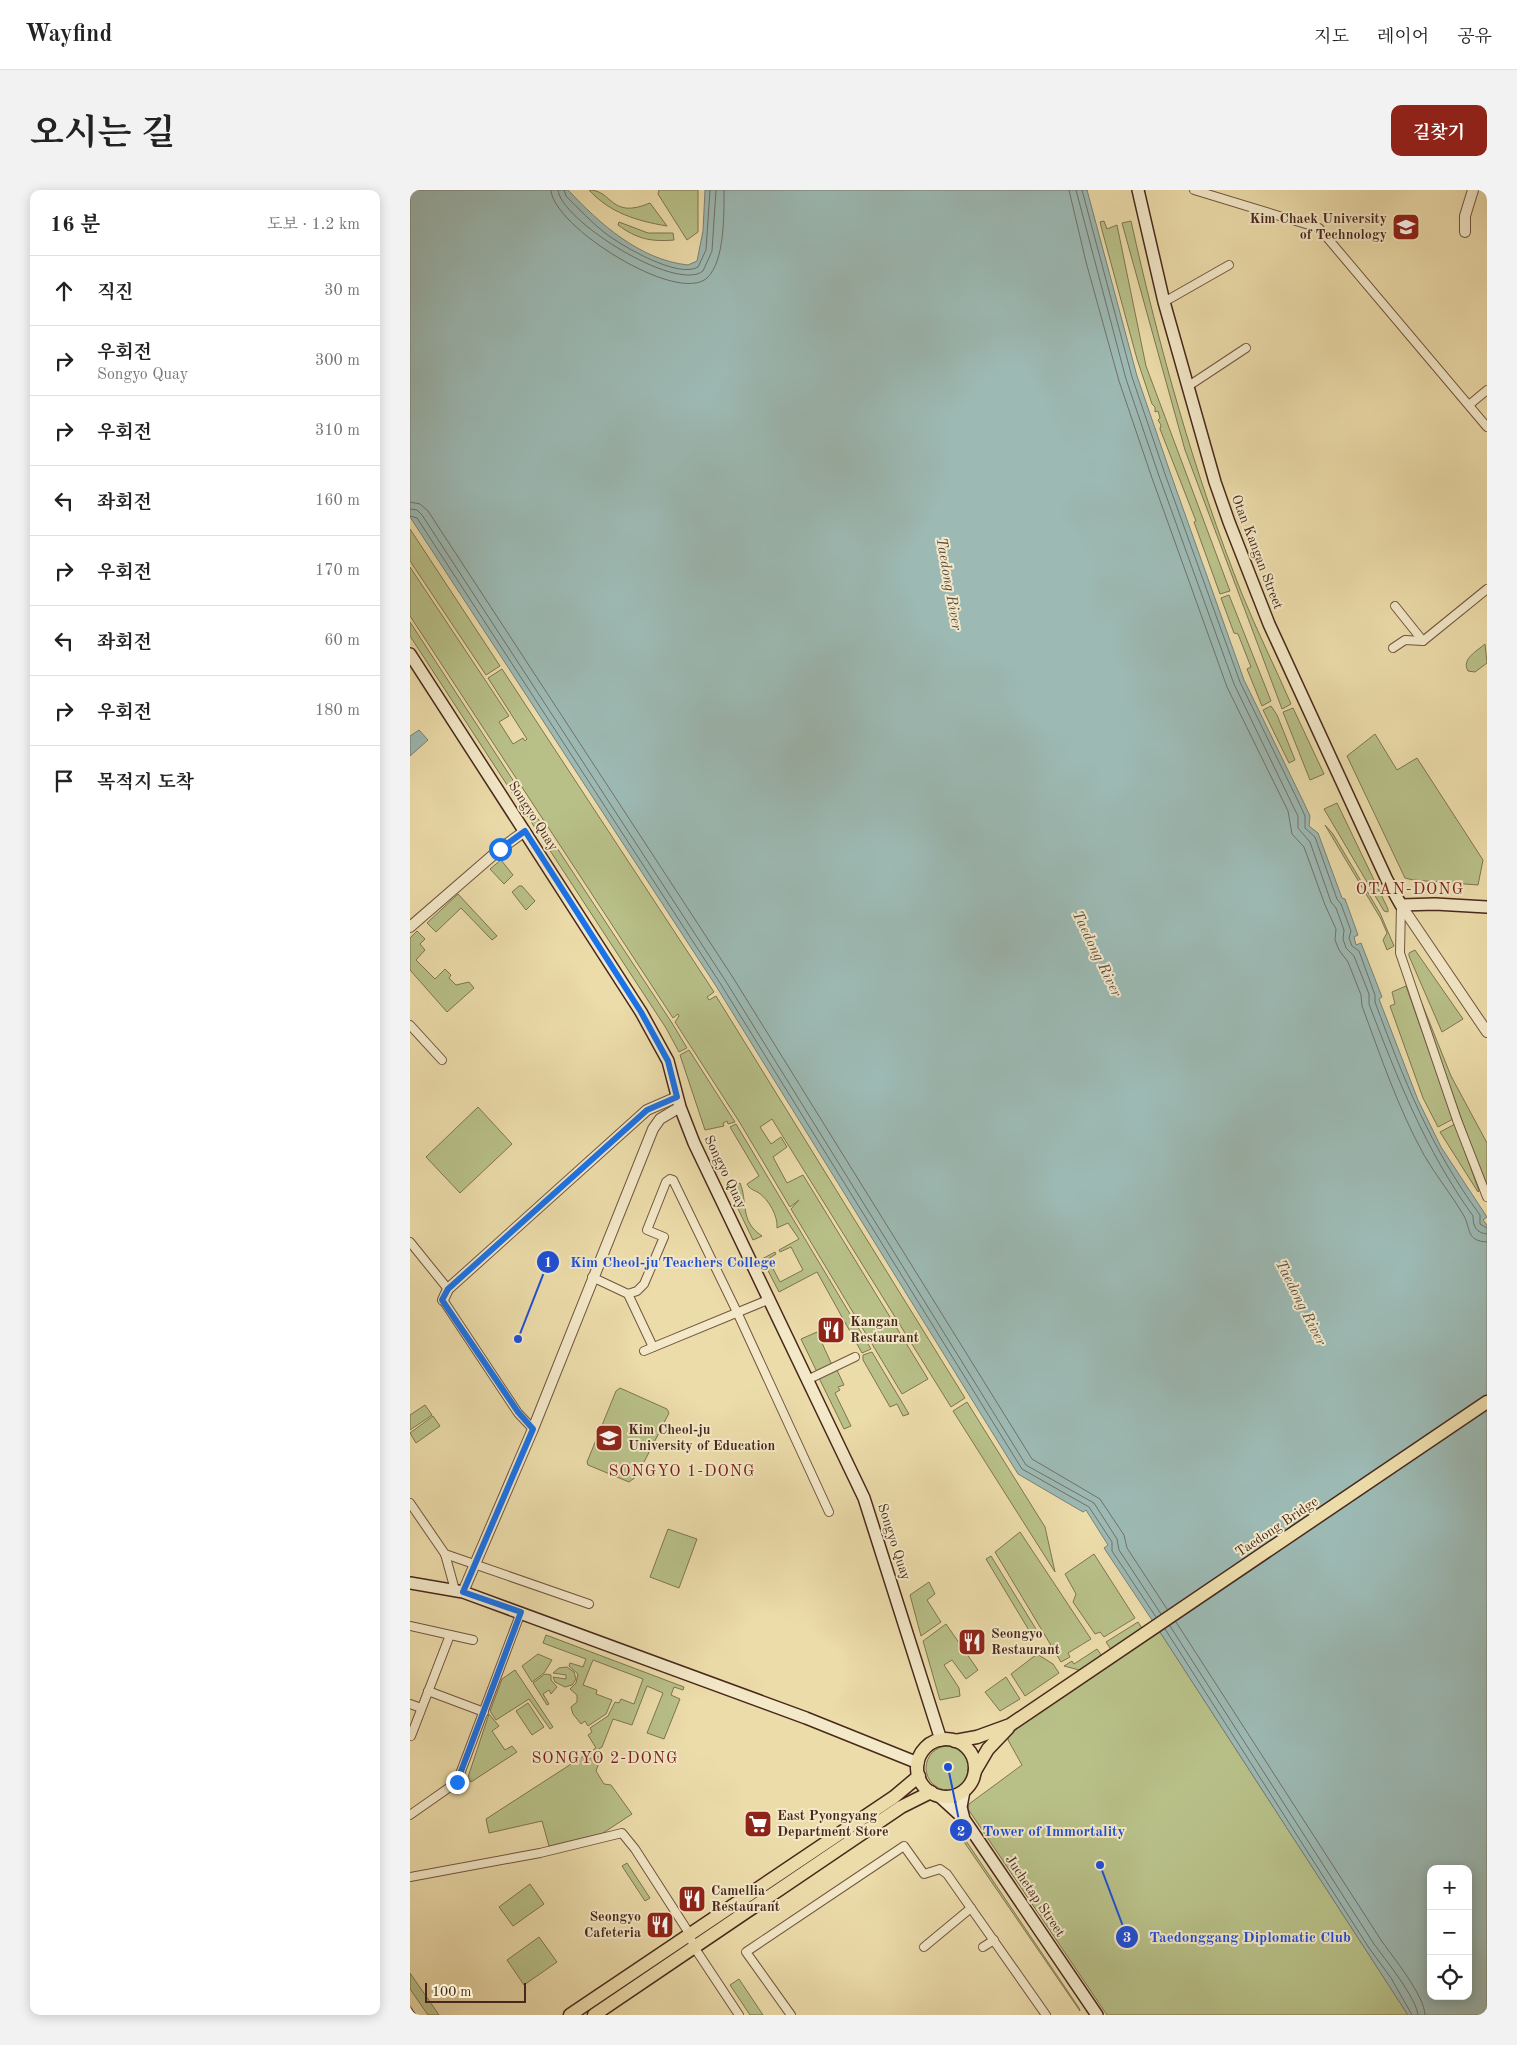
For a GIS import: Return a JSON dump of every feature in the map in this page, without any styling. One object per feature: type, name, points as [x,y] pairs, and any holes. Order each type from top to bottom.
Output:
[{"type":"main road","name":"Otan Kangan Street","points":[[1138,190],[1164,302],[1214,482],[1251,580],[1297,687],[1401,906]]},
{"type":"main road","name":"Songyo Quay","points":[[410,654],[649,1026],[668,1061],[679,1102],[694,1143],[864,1498],[940,1740]]},
{"type":"main road","points":[[1401,906],[1435,904],[1487,907]]},
{"type":"main road","name":"Taedong Bridge","points":[[1010,1725],[1487,1402]]},
{"type":"main road","points":[[410,1583],[459,1591],[521,1612],[806,1718],[918,1763]]},
{"type":"main road","points":[[964,1791],[948,1797],[935,1794],[923,1785],[919,1776],[918,1763],[926,1748],[940,1740],[955,1741],[977,1737],[1010,1725]]},
{"type":"main road","points":[[964,1819],[961,1807],[964,1791],[988,1749],[1010,1725]]},
{"type":"main road","points":[[955,1741],[968,1750],[972,1756],[975,1771]]},
{"type":"main road","points":[[570,2015],[894,1797],[919,1776]]},
{"type":"main road","points":[[594,2015],[901,1807],[935,1794]]},
{"type":"main road","name":"Juchetap Street","points":[[935,1794],[964,1819],[1097,2015]]},
{"type":"street","points":[[1194,190],[1319,228],[1487,427]]},
{"type":"street","points":[[1465,232],[1466,216],[1472,190]]},
{"type":"street","points":[[1164,302],[1228,265]]},
{"type":"street","points":[[1187,387],[1246,348]]},
{"type":"street","points":[[1469,405],[1487,390]]},
{"type":"street","points":[[1393,648],[1404,640],[1423,641],[1487,589]]},
{"type":"street","points":[[1395,606],[1423,641]]},
{"type":"street","points":[[410,927],[500,849],[525,831]]},
{"type":"street","points":[[1401,906],[1487,1032]]},
{"type":"street","points":[[1401,906],[1400,953],[1460,1128],[1487,1197]]},
{"type":"street","points":[[410,1025],[442,1060]]},
{"type":"street","points":[[459,1591],[473,1565],[533,1429],[592,1277],[654,1129],[660,1119],[679,1102]]},
{"type":"street","points":[[533,1429],[518,1412],[442,1300],[448,1289],[647,1110],[679,1102]]},
{"type":"street","points":[[628,1294],[637,1291],[644,1284],[664,1237],[647,1230],[670,1179],[673,1180],[737,1312],[829,1512]]},
{"type":"street","points":[[410,1242],[448,1289]]},
{"type":"street","points":[[592,1277],[628,1294],[653,1347]]},
{"type":"street","points":[[644,1351],[770,1299]]},
{"type":"street","points":[[807,1380],[855,1356]]},
{"type":"street","points":[[410,1503],[445,1554],[459,1591]]},
{"type":"street","points":[[445,1554],[473,1565],[485,1566],[589,1604]]},
{"type":"street","points":[[410,1815],[457,1782],[521,1612]]},
{"type":"street","points":[[410,1626],[473,1640]]},
{"type":"street","points":[[411,1736],[450,1635]]},
{"type":"street","points":[[428,1691],[484,1712]]},
{"type":"street","points":[[410,1704],[421,1708]]},
{"type":"street","points":[[410,1877],[531,1855],[622,1833],[635,1849],[690,1933],[694,1947],[736,2014]]},
{"type":"street","points":[[791,2015],[746,1952],[900,1846],[904,1846],[924,1874],[940,1869],[947,1874],[1046,2015]]},
{"type":"street","points":[[924,1947],[972,1908]]},
{"type":"street","points":[[983,1948],[994,1940]]},
{"type":"green space","points":[[589,190],[597,191],[619,206],[627,208],[650,203],[667,226],[645,222],[625,215],[606,205]]},
{"type":"green space","points":[[659,190],[698,190],[698,232],[687,240],[658,194]]},
{"type":"green space","points":[[1104,221],[1107,229],[1117,225],[1146,366],[1230,591],[1220,594],[1194,522],[1196,521],[1160,429],[1158,411],[1155,412],[1155,407],[1152,404],[1137,359],[1102,230],[1100,222]]},
{"type":"green space","points":[[1131,221],[1153,315],[1193,456],[1242,594],[1291,704],[1282,709],[1185,450],[1122,223]]},
{"type":"green space","points":[[619,222],[648,233],[673,233],[674,240],[645,239],[632,234],[618,225]]},
{"type":"green space","points":[[410,529],[500,666],[486,675],[410,561]]},
{"type":"green space","points":[[410,567],[509,716],[499,722],[513,744],[523,738],[525,741],[527,739],[488,678],[502,669],[714,992],[707,997],[709,1000],[716,996],[965,1398],[951,1407],[772,1119],[760,1127],[771,1144],[781,1137],[787,1147],[773,1157],[787,1183],[803,1175],[928,1379],[902,1394],[791,1209],[799,1200],[790,1207],[740,1123],[675,1022],[679,1016],[678,1014],[673,1018],[410,616]]},
{"type":"green space","points":[[1229,595],[1271,701],[1262,706],[1247,669],[1251,667],[1238,634],[1234,633],[1221,598]]},
{"type":"green space","points":[[410,622],[535,814],[528,817],[410,636]]},
{"type":"green space","points":[[1485,644],[1487,663],[1475,672],[1468,671],[1466,667],[1468,659]]},
{"type":"green space","points":[[1271,706],[1277,715],[1295,760],[1289,763],[1263,710]]},
{"type":"green space","points":[[1293,708],[1324,774],[1310,780],[1283,712]]},
{"type":"green space","points":[[1375,734],[1397,770],[1417,758],[1483,860],[1478,885],[1405,878],[1347,756]]},
{"type":"green space","points":[[1337,803],[1388,912],[1384,911],[1324,809]]},
{"type":"green space","points":[[536,816],[687,1048],[679,1052],[666,1028],[530,820]]},
{"type":"green space","points":[[1325,825],[1333,834],[1380,913],[1394,946],[1387,950],[1383,940],[1387,933],[1381,919]]},
{"type":"green space","points":[[501,860],[513,875],[504,884],[490,869]]},
{"type":"green space","points":[[519,886],[522,886],[535,901],[526,910],[512,892]]},
{"type":"green space","points":[[458,894],[497,936],[492,940],[461,908],[436,932],[427,923]]},
{"type":"green space","points":[[417,931],[425,939],[420,944],[425,950],[416,960],[435,979],[445,969],[451,975],[449,978],[456,985],[469,982],[474,988],[447,1012],[410,970],[410,938]]},
{"type":"green space","points":[[1415,950],[1463,1019],[1442,1032],[1409,956],[1409,953]]},
{"type":"green space","points":[[1407,966],[1451,1076],[1487,1143],[1487,1191]]},
{"type":"green space","points":[[1406,986],[1453,1119],[1438,1127],[1423,1098],[1390,1006],[1395,1004],[1392,992]]},
{"type":"green space","points":[[689,1050],[735,1122],[728,1124],[727,1121],[723,1123],[724,1126],[705,1130],[680,1055]]},
{"type":"green space","points":[[478,1107],[512,1144],[460,1193],[426,1157]]},
{"type":"green space","points":[[736,1124],[871,1349],[862,1353],[817,1272],[779,1292],[762,1259],[775,1252],[776,1254],[768,1259],[780,1282],[803,1270],[791,1247],[780,1252],[779,1250],[799,1239],[788,1223],[777,1228],[776,1218],[769,1204],[763,1196],[748,1186],[747,1184],[759,1176],[730,1127]]},
{"type":"green space","points":[[1455,1124],[1479,1191],[1478,1192],[1440,1132]]},
{"type":"green space","points":[[740,1183],[747,1217],[750,1224],[762,1236],[753,1240],[728,1188]]},
{"type":"green space","points":[[817,1332],[832,1365],[817,1372],[801,1339]]},
{"type":"green space","points":[[872,1352],[909,1414],[903,1416],[897,1404],[890,1407],[863,1360],[863,1355]]},
{"type":"green space","points":[[836,1368],[844,1385],[838,1387],[840,1390],[835,1393],[851,1426],[844,1429],[818,1376]]},
{"type":"green space","points":[[620,1388],[667,1409],[669,1413],[637,1476],[629,1482],[588,1465],[587,1462],[616,1391]]},
{"type":"green space","points":[[967,1402],[1045,1527],[1055,1572],[953,1411]]},
{"type":"green space","points":[[425,1405],[432,1415],[410,1430],[410,1415]]},
{"type":"green space","points":[[433,1416],[440,1426],[416,1443],[410,1433]]},
{"type":"green space","points":[[668,1529],[697,1539],[679,1588],[650,1577]]},
{"type":"green space","points":[[1020,1532],[1091,1639],[1068,1653],[1070,1657],[1061,1662],[995,1552]]},
{"type":"green space","points":[[1094,1554],[1135,1618],[1104,1637],[1100,1632],[1095,1634],[1073,1602],[1076,1594],[1065,1574]]},
{"type":"green space","points":[[991,1556],[1039,1634],[1033,1637],[986,1559]]},
{"type":"green space","points":[[929,1582],[935,1594],[927,1600],[941,1622],[921,1636],[910,1595]]},
{"type":"green space","points":[[1138,1622],[1149,1639],[1160,1632],[1408,2015],[1107,2015],[968,1809],[969,1804],[1022,1765],[1008,1740],[1009,1734],[1118,1660],[1106,1642]]},
{"type":"green space","points":[[946,1624],[978,1670],[966,1679],[952,1660],[944,1665],[959,1688],[960,1696],[940,1700],[923,1641]]},
{"type":"green space","points":[[546,1635],[684,1687],[683,1690],[674,1687],[671,1695],[680,1699],[664,1739],[647,1733],[663,1693],[647,1686],[632,1725],[613,1719],[602,1747],[586,1757],[588,1760],[595,1756],[601,1757],[596,1771],[604,1784],[611,1785],[632,1814],[603,1833],[549,1846],[542,1821],[489,1833],[486,1819],[596,1748],[588,1735],[592,1732],[590,1728],[608,1716],[615,1702],[619,1703],[621,1699],[634,1704],[643,1679],[593,1660],[583,1685],[597,1690],[596,1694],[612,1700],[606,1714],[588,1726],[585,1721],[581,1724],[573,1714],[571,1707],[577,1702],[577,1695],[570,1689],[576,1683],[578,1674],[569,1666],[570,1663],[583,1667],[586,1659],[543,1643]]},
{"type":"green space","points":[[1097,1649],[1102,1656],[1079,1670],[1064,1666],[1072,1661],[1074,1664]]},
{"type":"green space","points":[[538,1654],[552,1660],[544,1673],[532,1682],[522,1666]]},
{"type":"green space","points":[[1037,1654],[1053,1664],[1059,1673],[1025,1696],[1011,1674]]},
{"type":"green space","points":[[567,1667],[574,1672],[576,1679],[572,1685],[565,1687],[555,1682],[553,1677],[566,1679],[566,1675],[553,1673],[559,1668]]},
{"type":"green space","points":[[515,1670],[553,1727],[550,1729],[529,1699],[496,1720],[490,1711],[502,1679]]},
{"type":"green space","points":[[545,1674],[551,1675],[551,1680],[557,1687],[551,1694],[549,1690],[543,1694],[549,1704],[547,1705],[533,1683]]},
{"type":"green space","points":[[1006,1677],[1020,1699],[1000,1711],[985,1692]]},
{"type":"green space","points":[[528,1703],[544,1727],[532,1735],[516,1711]]},
{"type":"green space","points":[[489,1714],[499,1726],[492,1731],[505,1750],[512,1746],[517,1752],[471,1782],[468,1777]]},
{"type":"green space","points":[[944,1746],[952,1746],[964,1752],[970,1768],[964,1784],[952,1790],[944,1790],[932,1784],[926,1772],[926,1764],[932,1752]]},
{"type":"green space","points":[[962,1835],[1079,2008],[1080,2011],[960,1836]]},
{"type":"green space","points":[[627,1863],[650,1898],[645,1901],[622,1866]]},
{"type":"green space","points":[[530,1884],[544,1904],[513,1926],[499,1907]]},
{"type":"green space","points":[[539,1937],[557,1962],[524,1985],[507,1960]]},
{"type":"green space","points":[[410,1973],[439,2015],[428,2015],[410,1989]]},
{"type":"green space","points":[[739,1979],[763,2015],[750,2015],[730,1985]]},
{"type":"water","name":"Taedong River","points":[[410,190],[568,190],[607,227],[637,248],[670,262],[688,265],[697,261],[703,231],[705,190],[1087,190],[1137,376],[1244,680],[1310,816],[1309,826],[1318,833],[1358,935],[1354,937],[1356,945],[1361,943],[1382,997],[1379,999],[1418,1100],[1441,1147],[1487,1217],[1483,1220],[1487,1225],[1487,2015],[1408,2015],[1104,1548],[1108,1545],[1086,1510],[1083,1512],[1018,1474],[716,986],[410,517]]},
{"type":"water","points":[[419,730],[428,740],[410,756],[410,736]]},
{"type":"tram line","points":[[410,2006],[416,2015]]},
{"type":"place","name":"Kim Chaek University of Technology","points":[[1406,227]]},
{"type":"place","name":"Kangan Restaurant","points":[[831,1330]]},
{"type":"place","name":"Kim Cheol-ju Teachers College","points":[[518,1339]]},
{"type":"place","name":"Kim Cheol-ju University of Education","points":[[609,1438]]},
{"type":"place","name":"Seongyo Restaurant","points":[[972,1642]]},
{"type":"place","name":"Tower of Immortality","points":[[948,1767]]},
{"type":"place","name":"East Pyongyang Department Store","points":[[758,1824]]},
{"type":"place","name":"Taedonggang Diplomatic Club","points":[[1100,1865]]},
{"type":"place","name":"Camellia Restaurant","points":[[692,1899]]},
{"type":"place","name":"Seongyo Cafeteria","points":[[660,1925]]},
{"type":"district","name":"OTAN-DONG","points":[[1410,890]]},
{"type":"district","name":"SONGYO 1-DONG","points":[[682,1472]]},
{"type":"district","name":"SONGYO 2-DONG","points":[[605,1759]]},
{"type":"route","points":[[457,1782],[521,1612],[463,1592],[533,1429],[518,1412],[442,1300],[448,1289],[647,1110],[677,1097],[668,1061],[641,1012],[525,831],[500,849]]}]
